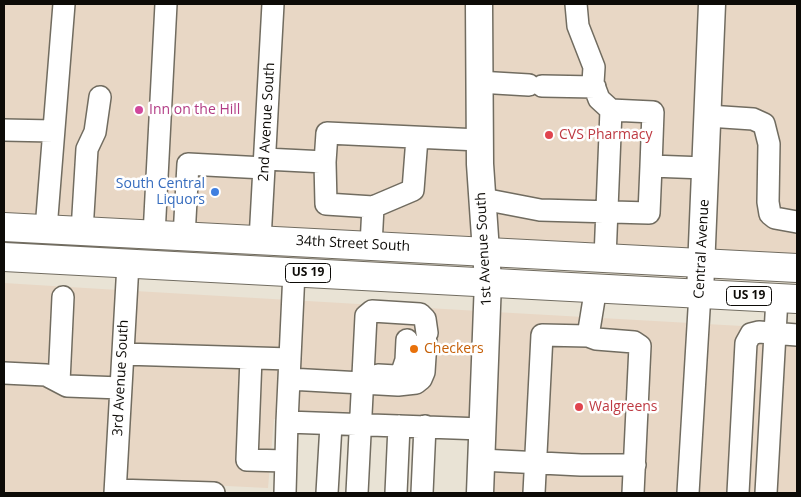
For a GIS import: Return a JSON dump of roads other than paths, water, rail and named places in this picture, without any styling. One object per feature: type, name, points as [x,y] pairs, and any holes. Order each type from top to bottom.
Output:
[{"type":"highway","name":"34th Street South","points":[[4,227],[702,263]]},
{"type":"highway","points":[[4,246],[23,247],[35,240],[46,229]]},
{"type":"highway","points":[[128,264],[147,252],[233,257],[251,240]]},
{"type":"highway","points":[[300,272],[314,261],[378,264],[378,246]]},
{"type":"highway","name":"US 19","points":[[4,258],[488,281],[787,299]]},
{"type":"highway","name":"US 19","points":[[702,263],[797,268]]},
{"type":"main road","name":"1st Avenue South","points":[[479,4],[479,140],[488,281],[480,493]]},
{"type":"main road","name":"Central Avenue","points":[[700,293],[712,4]]},
{"type":"street","points":[[46,229],[64,4]]},
{"type":"street","points":[[154,235],[166,4]]},
{"type":"street","name":"2nd Avenue South","points":[[251,240],[264,163],[273,4]]},
{"type":"street","points":[[483,199],[540,210],[649,213],[653,112],[611,110],[599,98],[595,87],[594,67],[578,26],[576,4]]},
{"type":"street","points":[[478,82],[595,87]]},
{"type":"street","points":[[82,231],[87,149],[95,132],[100,97]]},
{"type":"street","points":[[605,258],[611,110]]},
{"type":"street","points":[[708,116],[753,119],[764,124],[769,144],[768,202],[770,214],[775,218],[797,222]]},
{"type":"street","points":[[4,130],[54,131]]},
{"type":"street","points":[[417,138],[413,190],[373,207],[326,204],[325,162],[327,133],[479,140]]},
{"type":"street","points":[[184,236],[188,164],[325,162]]},
{"type":"street","points":[[651,166],[705,168]]},
{"type":"street","points":[[373,207],[378,246]]},
{"type":"street","name":"3rd Avenue South","points":[[115,492],[128,264]]},
{"type":"street","points":[[285,493],[290,369],[300,272]]},
{"type":"street","points":[[588,336],[596,288]]},
{"type":"street","name":"Central Avenue","points":[[688,493],[700,293]]},
{"type":"street","points":[[59,382],[63,297]]},
{"type":"street","points":[[766,493],[773,338],[787,299]]},
{"type":"street","points":[[123,354],[251,358],[290,369],[362,383],[409,385],[421,379],[424,372],[415,332],[372,310],[366,316],[362,383],[357,493]]},
{"type":"street","points":[[738,493],[746,343],[751,334],[759,332],[773,338],[797,335]]},
{"type":"street","points":[[534,493],[542,336],[588,336],[596,339],[634,342],[640,346],[633,493]]},
{"type":"street","points":[[251,358],[247,460],[286,460]]},
{"type":"street","points":[[4,373],[46,375],[67,386],[121,388]]},
{"type":"street","points":[[287,422],[482,429]]},
{"type":"street","points":[[327,493],[331,425]]},
{"type":"street","points":[[396,493],[399,426]]},
{"type":"street","points":[[422,493],[425,426]]},
{"type":"street","points":[[481,460],[635,465]]},
{"type":"street","points":[[115,492],[214,493]]},
{"type":"place","name":"Inn on the Hill","points":[[139,110]]},
{"type":"place","name":"CVS Pharmacy","points":[[549,135]]},
{"type":"place","name":"South Central Liquors","points":[[215,192]]},
{"type":"place","name":"Checkers","points":[[414,349]]},
{"type":"place","name":"Walgreens","points":[[579,407]]}]
